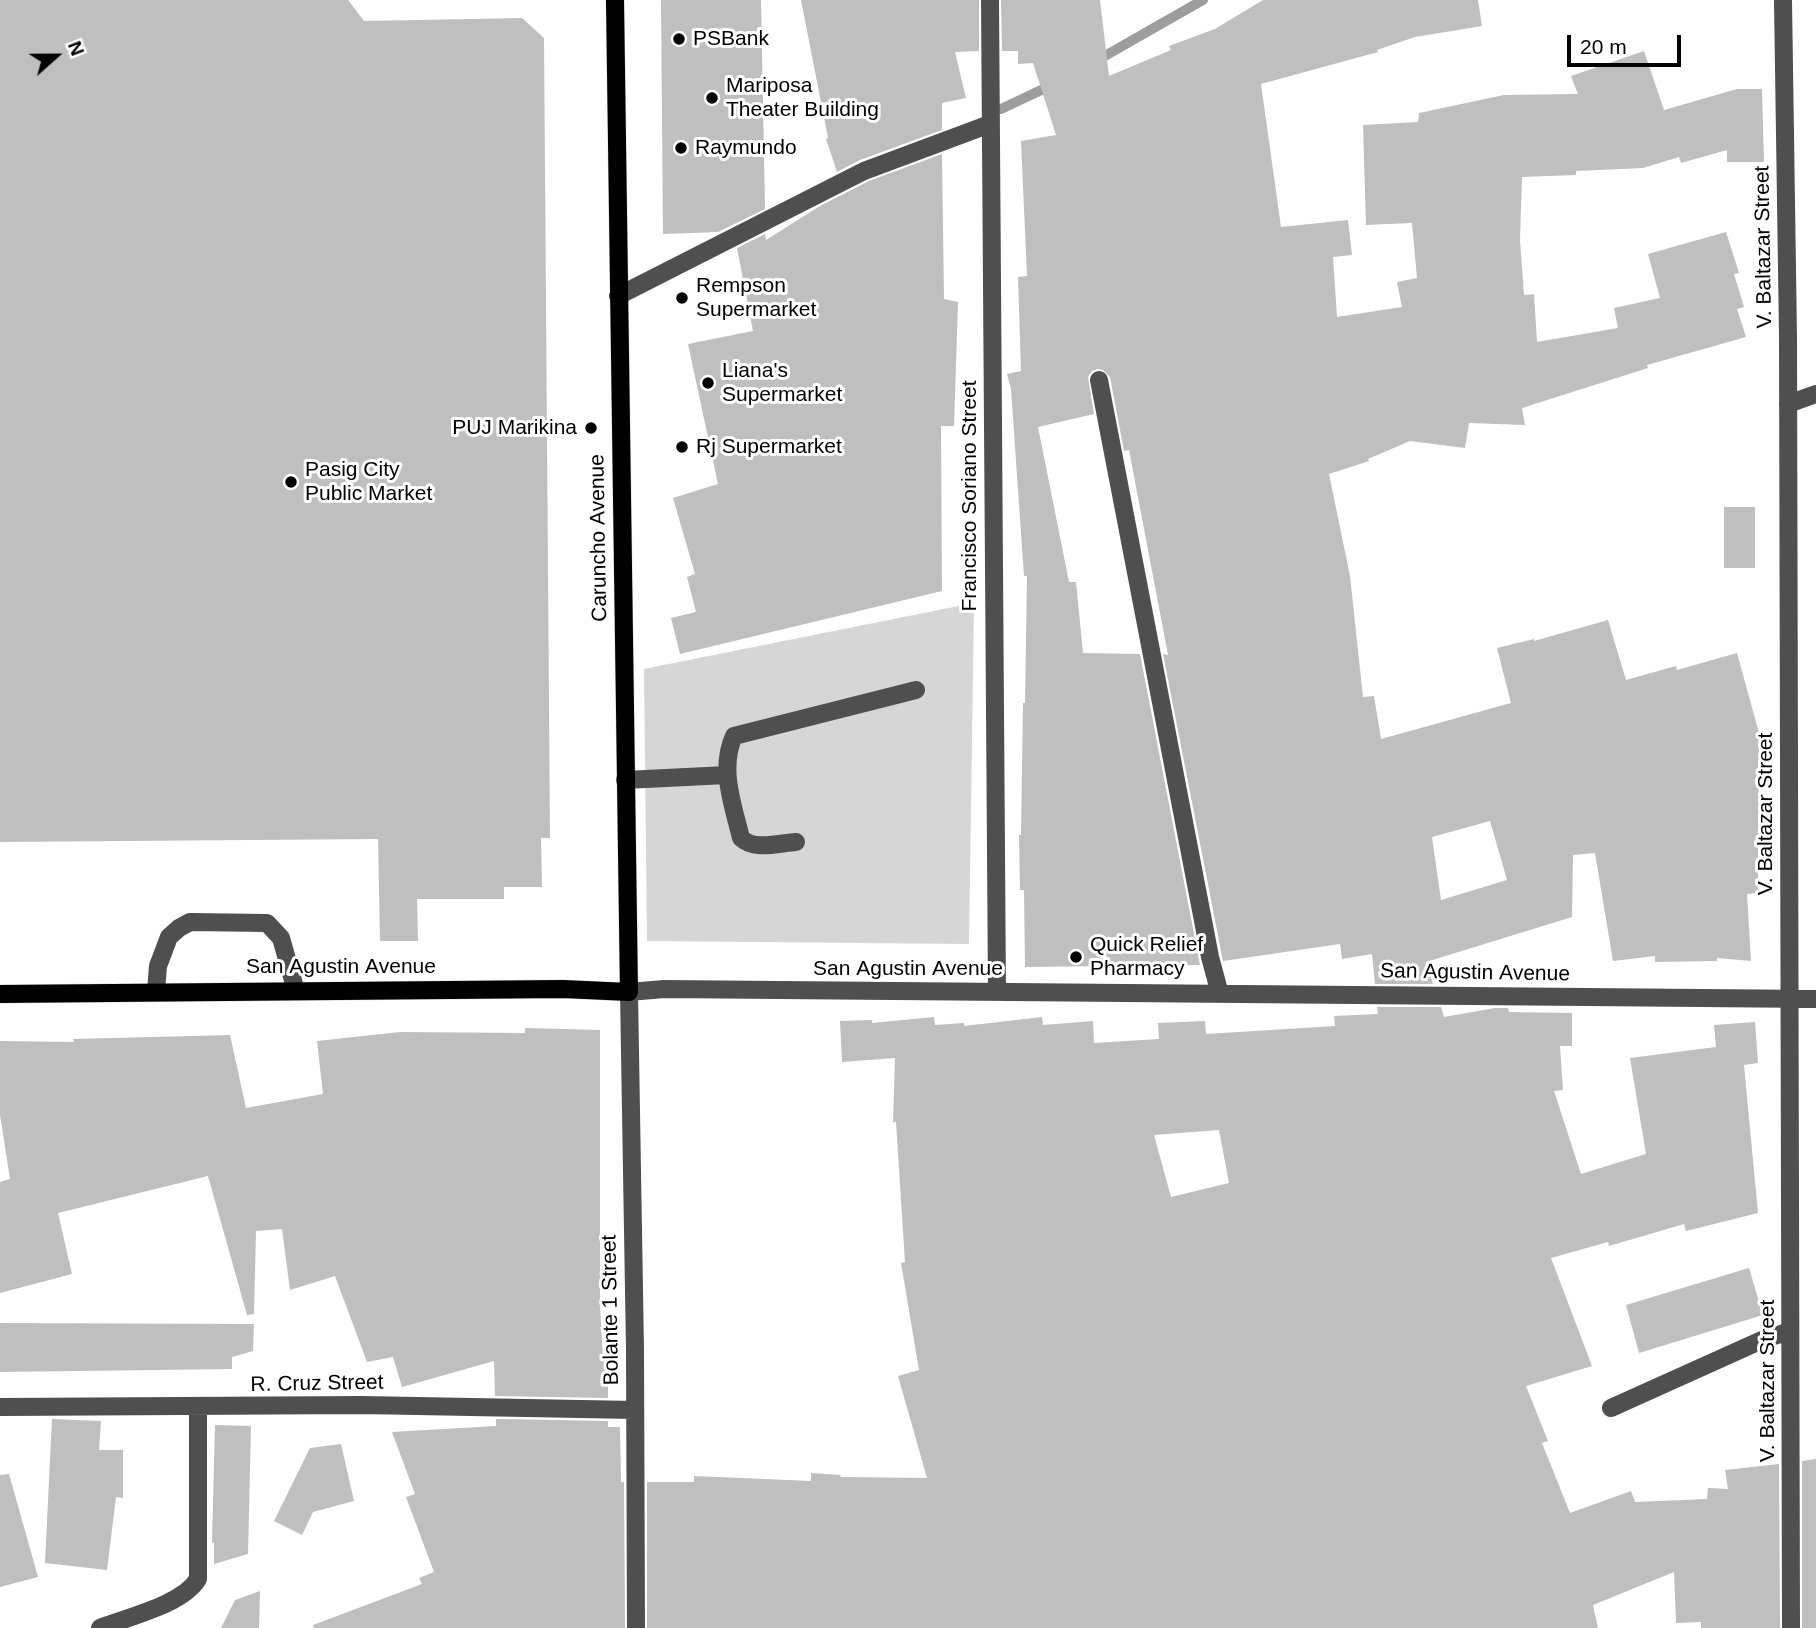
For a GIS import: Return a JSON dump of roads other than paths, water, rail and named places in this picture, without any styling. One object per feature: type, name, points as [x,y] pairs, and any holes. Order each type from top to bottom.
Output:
[{"type":"main road","name":"Caruncho Avenue","points":[[615,0],[629,992]]},
{"type":"main road","name":"San Agustin Avenue","points":[[0,994],[563,989],[629,992]]},
{"type":"street","name":"Francisco Soriano Street","points":[[990,0],[997,992]]},
{"type":"street","name":"V. Baltazar Street","points":[[1783,0],[1788,404],[1791,1628]]},
{"type":"street","points":[[618,296],[864,171],[990,124]]},
{"type":"street","points":[[1099,380],[1202,916],[1220,994]]},
{"type":"street","points":[[1788,404],[1816,394]]},
{"type":"street","points":[[796,842],[754,846],[746,844],[741,838],[727,775],[730,744],[734,736],[916,690]]},
{"type":"street","points":[[625,780],[727,775]]},
{"type":"street","points":[[156,991],[158,967],[169,937],[190,922],[267,923],[281,938],[296,990]]},
{"type":"street","name":"San Agustin Avenue","points":[[629,992],[664,989],[1816,999]]},
{"type":"street","name":"Bolante 1 Street","points":[[629,992],[636,1628]]},
{"type":"street","points":[[1611,1408],[1762,1340],[1790,1331]]},
{"type":"street","name":"R. Cruz Street","points":[[0,1408],[362,1405],[635,1410]]},
{"type":"street","points":[[100,1628],[178,1598],[191,1589],[198,1579],[198,1408]]},
{"type":"waterway","points":[[1096,61],[1203,0]]},
{"type":"waterway","points":[[1001,109],[1054,84]]},
{"type":"place","name":"PSBank","points":[[679,39]]},
{"type":"place","name":"Mariposa Theater Building","points":[[712,98]]},
{"type":"place","name":"Raymundo","points":[[681,148]]},
{"type":"place","name":"Rempson Supermarket","points":[[682,298]]},
{"type":"place","name":"Liana's Supermarket","points":[[708,383]]},
{"type":"place","name":"PUJ Marikina","points":[[591,428]]},
{"type":"place","name":"Rj Supermarket","points":[[682,447]]},
{"type":"place","name":"Pasig City Public Market","points":[[291,482]]},
{"type":"place","name":"Quick Relief Pharmacy","points":[[1076,957]]}]
